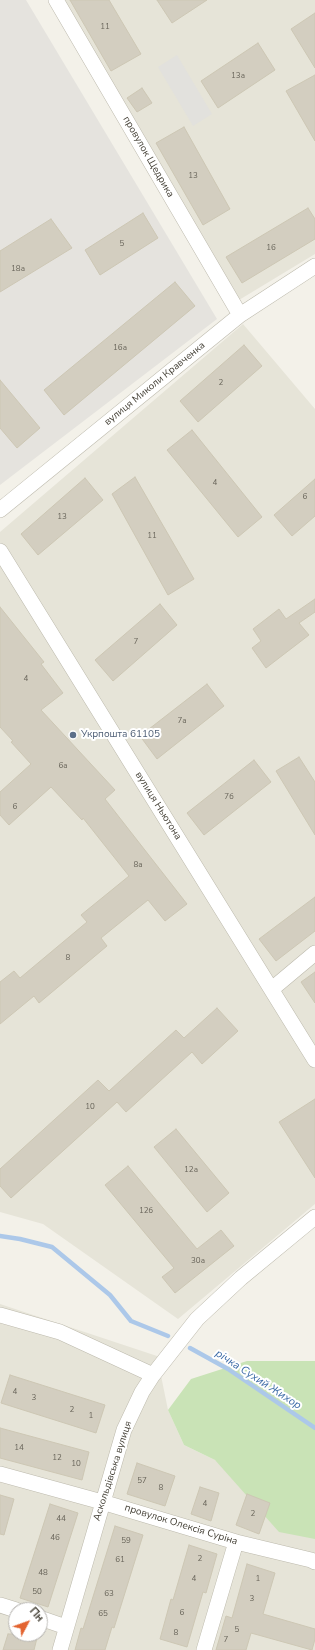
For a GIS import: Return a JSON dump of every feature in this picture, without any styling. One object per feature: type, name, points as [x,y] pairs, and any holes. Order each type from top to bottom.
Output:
[{"type":"street","name":"провулок Щедрика","points":[[56,0],[240,315]]},
{"type":"street","name":"вулиця Миколи Кравченка","points":[[0,510],[240,315],[315,266]]},
{"type":"street","name":"вулиця Ньютона","points":[[0,551],[315,1060]]},
{"type":"street","points":[[272,990],[315,953]]},
{"type":"street","name":"Аскольдівська вулиця","points":[[60,1650],[124,1430],[142,1392],[153,1375],[197,1319],[241,1278],[315,1217]]},
{"type":"street","points":[[0,1315],[60,1332],[153,1375]]},
{"type":"street","name":"провулок Олексія Суріна","points":[[0,1474],[102,1502],[236,1542],[312,1560],[315,1562]]},
{"type":"street","points":[[204,1650],[236,1542]]},
{"type":"street","points":[[48,1621],[66,1627]]},
{"type":"shaded area","points":[[0,0],[26,0],[217,319],[0,485]]},
{"type":"shaded area","points":[[63,0],[315,0],[315,254],[239,300]]},
{"type":"shaded area","points":[[177,55],[212,114],[193,126],[158,67]]},
{"type":"shaded area","points":[[243,324],[315,409],[315,1204],[178,1319],[43,1224],[0,1212],[0,532]]},
{"type":"shaded area","points":[[0,1304],[157,1356],[168,1410],[184,1445],[215,1460],[315,1519],[315,1650],[0,1650]]},
{"type":"green space","points":[[247,1361],[315,1361],[315,1539],[279,1532],[215,1460],[184,1445],[168,1410],[191,1379]]},
{"type":"building","points":[[70,0],[109,0],[141,54],[111,71]]},
{"type":"building","points":[[157,0],[207,0],[172,23]]},
{"type":"building","points":[[315,13],[315,68],[291,29]]},
{"type":"building","points":[[258,43],[275,70],[218,108],[201,81]]},
{"type":"building","points":[[315,75],[315,141],[286,91]]},
{"type":"building","points":[[142,88],[152,103],[137,112],[127,98]]},
{"type":"building","points":[[184,127],[230,209],[203,225],[156,143]]},
{"type":"building","points":[[308,208],[315,219],[315,239],[242,283],[226,257]]},
{"type":"building","points":[[143,213],[158,238],[100,275],[85,250]]},
{"type":"building","points":[[51,219],[72,248],[0,292],[0,251]]},
{"type":"building","points":[[175,282],[195,306],[64,415],[44,390]]},
{"type":"building","points":[[244,345],[262,366],[198,422],[180,401]]},
{"type":"building","points":[[0,380],[40,428],[17,448],[0,428]]},
{"type":"building","points":[[192,430],[262,517],[238,537],[167,450]]},
{"type":"building","points":[[135,477],[194,579],[168,595],[112,494]]},
{"type":"building","points":[[85,478],[103,500],[38,555],[21,534]]},
{"type":"building","points":[[315,479],[315,516],[292,536],[274,515]]},
{"type":"building","points":[[315,599],[315,612],[299,623],[309,635],[266,668],[252,648],[261,641],[253,629],[279,609],[286,619]]},
{"type":"building","points":[[160,604],[177,625],[113,681],[95,660]]},
{"type":"building","points":[[0,607],[44,662],[41,664],[63,693],[41,710],[115,790],[105,799],[187,904],[165,921],[148,900],[101,938],[107,946],[39,1003],[34,996],[0,1024],[0,982],[14,971],[20,978],[87,922],[81,915],[129,876],[83,818],[82,820],[51,787],[9,825],[0,815],[0,792],[31,764],[11,742],[13,741],[0,727]]},
{"type":"building","points":[[207,684],[224,706],[157,759],[140,736]]},
{"type":"building","points":[[299,757],[315,782],[315,835],[276,771]]},
{"type":"building","points":[[254,760],[271,782],[204,835],[187,813]]},
{"type":"building","points":[[315,897],[315,931],[276,961],[259,939]]},
{"type":"building","points":[[315,972],[315,1003],[301,982]]},
{"type":"building","points":[[217,1008],[238,1031],[202,1064],[192,1052],[126,1112],[117,1102],[11,1198],[0,1186],[0,1169],[98,1080],[109,1091],[176,1030],[184,1038]]},
{"type":"building","points":[[315,1099],[315,1178],[279,1122]]},
{"type":"building","points":[[176,1129],[229,1193],[207,1212],[154,1147]]},
{"type":"building","points":[[128,1166],[197,1249],[221,1230],[234,1246],[175,1293],[162,1277],[174,1268],[105,1185]]},
{"type":"building","points":[[10,1375],[105,1405],[96,1433],[1,1403]]},
{"type":"building","points":[[0,1428],[89,1452],[82,1480],[0,1458]]},
{"type":"building","points":[[137,1463],[175,1476],[165,1506],[127,1494]]},
{"type":"building","points":[[200,1487],[219,1493],[211,1521],[191,1514]]},
{"type":"building","points":[[247,1494],[270,1503],[259,1534],[236,1525]]},
{"type":"building","points":[[0,1495],[14,1499],[4,1535],[0,1534]]},
{"type":"building","points":[[50,1504],[78,1513],[48,1607],[48,1602],[32,1602],[20,1598]]},
{"type":"building","points":[[115,1526],[143,1535],[114,1628],[112,1627],[105,1650],[75,1650],[81,1628],[83,1629]]},
{"type":"building","points":[[189,1545],[217,1554],[206,1593],[203,1592],[187,1647],[160,1639],[171,1599],[173,1600]]},
{"type":"building","points":[[247,1564],[275,1573],[263,1614],[315,1629],[315,1639],[312,1650],[251,1633],[246,1650],[216,1650],[226,1616],[232,1618]]},
{"type":"building","points":[[8,1634],[8,1642],[36,1642],[34,1650],[3,1650]]},
{"type":"waterway","name":"річка Сухий Жихор","points":[[0,1236],[20,1239],[52,1247],[110,1295],[131,1321],[168,1336]]},
{"type":"waterway","name":"річка Сухий Жихор","points":[[190,1348],[228,1369],[315,1428]]},
{"type":"place","name":"Укрпошта 61105","points":[[73,735]]}]
